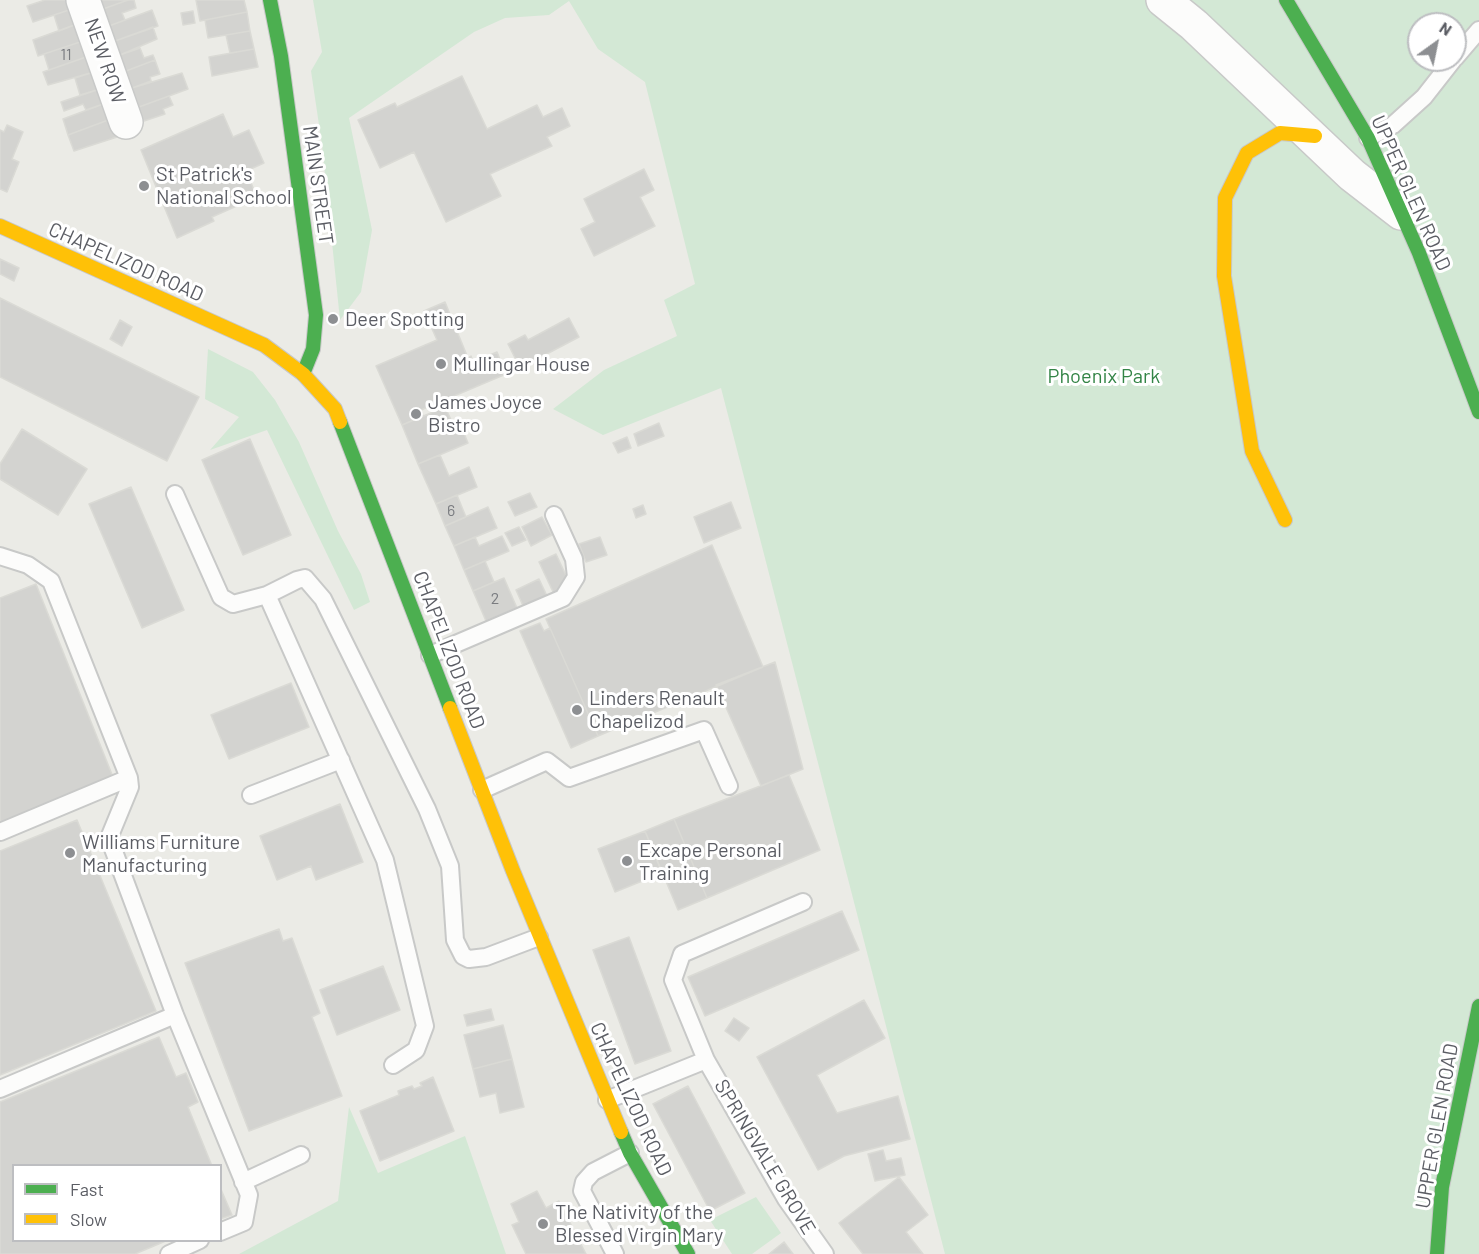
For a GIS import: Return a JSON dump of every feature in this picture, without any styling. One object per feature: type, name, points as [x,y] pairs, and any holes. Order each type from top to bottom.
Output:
[{"type":"street","name":"NEW ROW","points":[[83,0],[126,122]]},
{"type":"street","name":"MAIN STREET","points":[[270,0],[281,56],[316,315],[313,348],[303,374]]},
{"type":"street","points":[[1163,0],[1194,25],[1315,136],[1352,175],[1401,213]]},
{"type":"street","name":"UPPER GLEN ROAD","points":[[1287,0],[1368,138],[1419,254],[1479,412]]},
{"type":"street","points":[[1285,520],[1252,451],[1224,276],[1225,198],[1247,153],[1280,134],[1315,136]]},
{"type":"street","name":"CHAPELIZOD ROAD","points":[[0,226],[264,345],[303,374],[335,409],[539,937],[607,1100],[630,1153],[688,1254]]},
{"type":"street","name":"UPPER GLEN ROAD","points":[[1437,1254],[1442,1187],[1479,1006]]},
{"type":"lane","points":[[1467,44],[1479,30]]},
{"type":"lane","points":[[1368,138],[1393,125],[1424,97],[1444,72]]},
{"type":"lane","points":[[175,494],[221,597],[232,604],[267,594],[297,579],[305,578],[323,599],[427,809],[450,867],[455,940],[463,956],[469,959],[486,957],[539,937]]},
{"type":"lane","points":[[430,655],[563,598],[576,577],[574,559],[554,515]]},
{"type":"lane","points":[[2,561],[28,565],[51,581],[129,778],[130,787],[109,838],[175,1015],[249,1195],[244,1222],[222,1231]]},
{"type":"lane","points":[[267,594],[385,860],[425,1026],[416,1050],[393,1065]]},
{"type":"lane","points":[[482,790],[547,761],[569,778],[704,730],[729,786]]},
{"type":"lane","points":[[251,795],[341,760]]},
{"type":"lane","points":[[0,832],[129,778]]},
{"type":"lane","name":"SPRINGVALE GROVE","points":[[803,902],[682,954],[673,980],[706,1060],[786,1199],[825,1254]]},
{"type":"lane","points":[[0,1089],[175,1015]]},
{"type":"lane","name":"SPRINGVALE GROVE","points":[[607,1100],[706,1060]]},
{"type":"lane","points":[[615,1254],[582,1191],[584,1182],[593,1172],[630,1153]]},
{"type":"lane","points":[[243,1182],[301,1155]]},
{"type":"lane","points":[[169,1254],[196,1242]]},
{"type":"green space","name":"Phoenix Park","points":[[313,0],[1479,0],[1479,1254],[945,1254],[721,388],[603,435],[553,409],[604,370],[677,336],[664,300],[695,284],[645,82],[598,49],[569,1],[549,15],[505,18],[474,32],[349,118],[372,230],[361,292],[340,320],[322,145],[311,71],[322,52]]},
{"type":"green space","points":[[208,349],[253,372],[275,400],[299,442],[338,531],[361,574],[370,602],[354,610],[267,430],[210,450],[239,417],[205,399]]},
{"type":"green space","points":[[349,1107],[378,1173],[465,1136],[506,1254],[239,1254],[338,1201]]},
{"type":"green space","points":[[756,1197],[781,1233],[752,1254],[732,1254],[710,1220]]},
{"type":"building","points":[[45,0],[69,0],[72,9],[33,22],[27,6]]},
{"type":"building","points":[[100,0],[128,0],[103,9]]},
{"type":"building","points":[[134,0],[136,8],[122,13],[125,20],[109,26],[103,9]]},
{"type":"building","points":[[196,0],[244,0],[247,12],[200,21]]},
{"type":"building","points":[[72,9],[77,24],[59,31],[54,15]]},
{"type":"building","points":[[152,10],[158,26],[115,41],[109,26]]},
{"type":"building","points":[[193,11],[195,23],[183,25],[181,13]]},
{"type":"building","points":[[247,12],[250,31],[208,38],[205,20]]},
{"type":"building","points":[[77,24],[83,41],[38,56],[33,40]]},
{"type":"building","points":[[153,27],[157,39],[120,55],[115,41]]},
{"type":"building","points":[[250,31],[254,49],[230,53],[226,35]]},
{"type":"building","points":[[83,41],[89,56],[49,70],[44,54]]},
{"type":"building","points":[[140,48],[144,58],[153,55],[155,60],[126,71],[120,55]]},
{"type":"building","points":[[254,49],[258,67],[212,76],[209,57]]},
{"type":"building","points":[[89,56],[94,72],[48,85],[43,72]]},
{"type":"building","points":[[155,60],[160,74],[150,77],[151,81],[132,88],[126,71]]},
{"type":"building","points":[[94,72],[100,89],[80,95],[75,78]]},
{"type":"building","points":[[182,73],[188,89],[139,107],[132,88]]},
{"type":"building","points":[[462,76],[487,129],[537,105],[543,117],[562,108],[570,126],[547,137],[552,146],[490,174],[501,196],[446,222],[414,152],[380,168],[358,120],[395,103],[397,107]]},
{"type":"building","points":[[100,89],[106,103],[86,110],[83,104],[64,111],[61,102]]},
{"type":"building","points":[[169,96],[173,105],[163,109],[165,114],[144,121],[139,107]]},
{"type":"building","points":[[106,103],[111,119],[68,135],[63,119]]},
{"type":"building","points":[[223,114],[233,137],[249,130],[264,163],[246,171],[257,197],[212,217],[214,221],[177,238],[141,150]]},
{"type":"building","points":[[111,119],[117,137],[74,151],[68,135]]},
{"type":"building","points":[[7,125],[23,132],[12,159],[19,162],[7,192],[0,189],[0,130],[4,132]]},
{"type":"building","points":[[644,169],[654,190],[640,197],[655,226],[594,256],[581,229],[595,222],[584,199]]},
{"type":"building","points":[[0,259],[19,268],[14,281],[0,274]]},
{"type":"building","points":[[0,298],[199,397],[167,461],[0,377]]},
{"type":"building","name":"Mullingar House","points":[[445,302],[468,358],[471,356],[473,362],[497,352],[506,374],[421,410],[423,416],[402,425],[376,366],[437,340],[424,311]]},
{"type":"building","points":[[569,318],[579,337],[520,368],[508,344],[525,335],[528,340]]},
{"type":"building","points":[[120,320],[132,327],[122,346],[110,339]]},
{"type":"building","points":[[445,407],[453,424],[459,421],[468,443],[418,464],[402,425]]},
{"type":"building","points":[[659,423],[664,436],[638,446],[634,434]]},
{"type":"building","points":[[22,429],[87,469],[58,515],[0,479],[0,464]]},
{"type":"building","points":[[627,437],[631,448],[618,453],[613,443]]},
{"type":"building","points":[[250,439],[291,535],[243,555],[202,460]]},
{"type":"building","points":[[440,455],[449,476],[469,467],[477,487],[436,504],[418,464]]},
{"type":"building","points":[[131,487],[184,610],[142,628],[89,504]]},
{"type":"building","points":[[530,493],[537,507],[515,516],[508,502]]},
{"type":"building","points":[[457,495],[466,517],[445,526],[436,504]]},
{"type":"building","points":[[731,502],[741,528],[704,543],[694,517]]},
{"type":"building","points":[[643,505],[646,514],[636,518],[633,509]]},
{"type":"building","points":[[488,507],[497,528],[454,546],[445,526]]},
{"type":"building","points":[[542,517],[552,535],[531,546],[522,527]]},
{"type":"building","points":[[519,527],[526,540],[512,546],[505,533]]},
{"type":"building","points":[[502,536],[509,551],[464,570],[454,546],[475,537],[479,546]]},
{"type":"building","points":[[600,537],[607,555],[586,562],[579,544]]},
{"type":"building","points":[[712,545],[763,667],[598,736],[546,619]]},
{"type":"building","points":[[556,554],[571,586],[554,594],[539,562]]},
{"type":"building","points":[[485,561],[494,582],[473,591],[464,570]]},
{"type":"building","points":[[504,578],[517,608],[486,621],[473,591]]},
{"type":"building","points":[[539,579],[548,598],[524,608],[516,590]]},
{"type":"building","points":[[36,584],[113,777],[0,823],[0,598]]},
{"type":"building","points":[[540,623],[544,631],[550,628],[598,736],[571,748],[520,631]]},
{"type":"building","points":[[775,662],[803,769],[761,786],[716,685]]},
{"type":"building","points":[[291,683],[309,727],[229,759],[211,715]]},
{"type":"building","points":[[789,775],[820,850],[707,898],[674,819]]},
{"type":"building","points":[[340,804],[363,862],[316,880],[311,866],[277,880],[260,836]]},
{"type":"building","points":[[674,819],[707,898],[678,910],[645,831]]},
{"type":"building","points":[[77,820],[156,1011],[0,1075],[0,851]]},
{"type":"building","points":[[645,831],[662,873],[615,892],[598,849]]},
{"type":"building","points":[[842,911],[859,950],[705,1016],[688,977]]},
{"type":"building","points":[[279,929],[283,941],[292,938],[320,1013],[312,1017],[342,1096],[249,1131],[185,963]]},
{"type":"building","points":[[629,937],[671,1051],[635,1064],[593,950]]},
{"type":"building","points":[[383,966],[400,1010],[337,1035],[320,990]]},
{"type":"building","points":[[864,1000],[885,1038],[817,1075],[837,1113],[898,1096],[910,1139],[844,1156],[818,1170],[757,1057]]},
{"type":"building","points":[[491,1009],[494,1020],[467,1026],[464,1015]]},
{"type":"building","points":[[734,1018],[749,1028],[739,1041],[725,1031]]},
{"type":"building","points":[[503,1025],[512,1059],[473,1069],[464,1035]]},
{"type":"building","points":[[159,1037],[176,1077],[186,1073],[198,1102],[188,1107],[211,1164],[12,1164],[12,1242],[163,1242],[135,1254],[0,1254],[0,1102]]},
{"type":"building","points":[[512,1059],[524,1107],[500,1113],[496,1093],[480,1097],[473,1069]]},
{"type":"building","points":[[433,1077],[454,1131],[380,1161],[360,1111],[399,1095],[398,1091],[412,1086],[414,1089],[422,1086],[420,1083]]},
{"type":"building","points":[[688,1086],[745,1193],[710,1211],[653,1104]]},
{"type":"building","points":[[883,1150],[886,1161],[901,1158],[905,1175],[875,1181],[868,1154]]},
{"type":"building","points":[[899,1177],[928,1215],[906,1232],[923,1254],[863,1254],[839,1223]]},
{"type":"building","name":"The Nativity of the Blessed Virgin Mary","points":[[537,1191],[546,1208],[559,1201],[586,1254],[526,1254],[512,1225],[519,1222],[511,1204]]},
{"type":"building","points":[[222,1192],[232,1215],[222,1218]]},
{"type":"building","points":[[784,1242],[793,1254],[769,1254]]},
{"type":"traffic: fast","points":[[270,0],[281,56],[316,315],[313,349],[303,374]]},
{"type":"traffic: fast","points":[[1286,0],[1368,138],[1419,253],[1479,412]]},
{"type":"traffic: fast","points":[[340,422],[450,708]]},
{"type":"traffic: fast","points":[[1437,1254],[1442,1187],[1479,1006]]},
{"type":"traffic: fast","points":[[621,1132],[630,1153],[688,1254]]},
{"type":"traffic: slow","points":[[1285,520],[1252,451],[1224,276],[1225,198],[1247,153],[1280,133],[1315,136]]},
{"type":"traffic: slow","points":[[0,226],[264,345],[303,374],[335,409],[340,422]]},
{"type":"traffic: slow","points":[[450,708],[513,871],[621,1132]]},
{"type":"place","name":"St Patrick's National School","points":[[144,186]]},
{"type":"place","name":"Deer Spotting","points":[[333,319]]},
{"type":"place","name":"Mullingar House","points":[[441,364]]},
{"type":"place","name":"James Joyce Bistro","points":[[416,414]]},
{"type":"place","name":"Linders Renault Chapelizod","points":[[577,710]]},
{"type":"place","name":"Williams Furniture Manufacturing","points":[[70,853]]},
{"type":"place","name":"Excape Personal Training","points":[[627,861]]},
{"type":"place","name":"The Nativity of the Blessed Virgin Mary","points":[[543,1224]]}]
